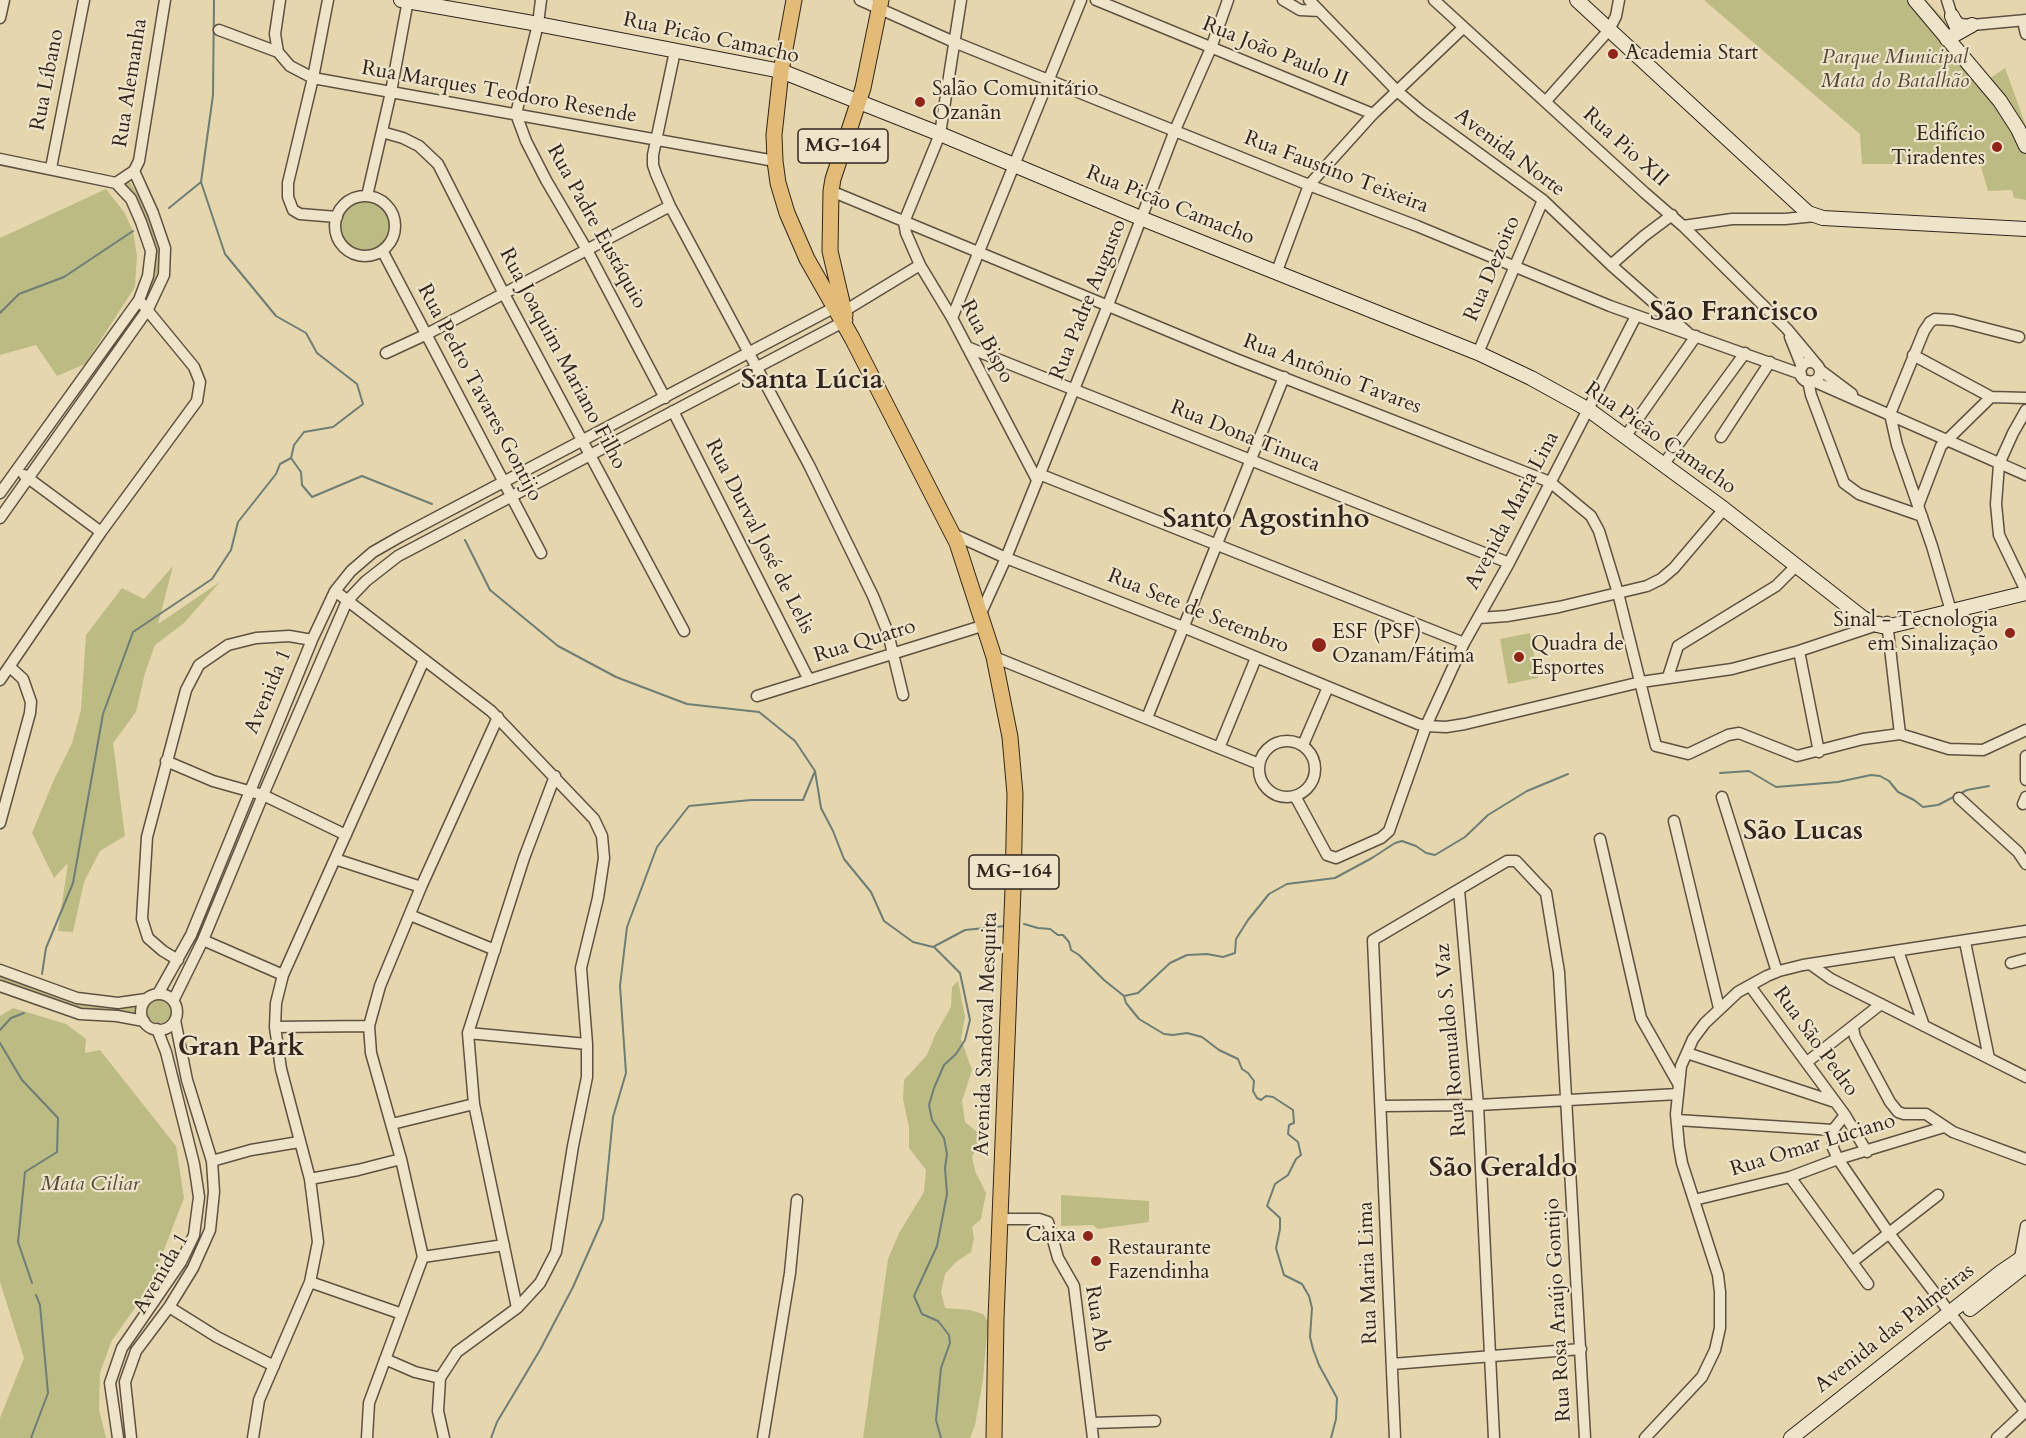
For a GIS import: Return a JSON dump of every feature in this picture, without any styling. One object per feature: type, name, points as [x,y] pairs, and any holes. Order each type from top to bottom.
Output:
[{"type":"main road","name":"Avenida Sandoval Mesquita","points":[[794,0],[781,70],[774,135],[778,183],[787,213],[807,259],[841,311],[852,338],[953,534],[994,657],[1010,737],[1015,794],[1013,889],[994,1438]]},
{"type":"main road","name":"MG-164","points":[[841,311],[830,250],[832,179],[858,102],[880,4]]},
{"type":"main road","points":[[807,259],[816,265],[822,264],[827,261],[830,250]]},
{"type":"street","points":[[0,18],[4,0]]},
{"type":"street","name":"Rua Líbano","points":[[51,168],[84,0]]},
{"type":"street","name":"Rua Alemanha","points":[[134,171],[139,161],[165,0]]},
{"type":"street","points":[[219,30],[278,52],[275,34],[280,0]]},
{"type":"street","points":[[328,0],[313,78],[288,183],[288,197],[292,210],[300,214],[336,217]]},
{"type":"street","points":[[367,196],[391,92],[406,0]]},
{"type":"street","name":"Rua Picão Camacho","points":[[406,0],[781,70],[1143,219],[1478,353],[1531,378],[1588,410],[1724,509],[1863,618],[1886,624]]},
{"type":"street","points":[[516,114],[538,24],[541,0]]},
{"type":"street","name":"Rua Faustino Teixeira","points":[[860,0],[880,4],[954,42],[1417,226],[1636,316],[1806,376],[2026,475]]},
{"type":"street","points":[[904,222],[939,134],[961,0]]},
{"type":"street","points":[[952,318],[1081,0]]},
{"type":"street","name":"Rua João Paulo II","points":[[1096,0],[1373,114]]},
{"type":"street","name":"Rua Padre Augusto","points":[[983,619],[1228,0]]},
{"type":"street","points":[[1282,0],[1300,10],[1320,11]]},
{"type":"street","name":"Avenida Norte","points":[[1309,0],[1397,91],[1422,112],[1543,200],[1611,265],[1693,335]]},
{"type":"street","name":"Rua Pio XII","points":[[1434,0],[1672,215],[1787,329],[1819,368]]},
{"type":"street","points":[[1577,0],[1808,213],[1815,216]]},
{"type":"street","points":[[1546,101],[1609,30],[1616,16],[1619,0]]},
{"type":"street","points":[[1915,0],[1952,35],[2000,101],[2018,129],[2026,147]]},
{"type":"street","points":[[1947,0],[1957,27],[1952,35]]},
{"type":"street","points":[[1952,16],[1960,24],[1972,25],[2025,21],[2026,34]]},
{"type":"street","points":[[1952,35],[1972,25]]},
{"type":"street","points":[[1277,271],[1309,185],[1373,114],[1463,28]]},
{"type":"street","points":[[675,51],[653,155],[653,165],[670,206],[810,465],[873,596],[894,653],[903,696]]},
{"type":"street","name":"Rua Marques Teodoro Resende","points":[[278,52],[290,66],[313,78],[775,161]]},
{"type":"street","name":"Rua Padre Eustáquio","points":[[516,114],[526,141],[546,180],[587,250],[665,398]]},
{"type":"street","name":"Rua Joaquim Mariano Filho","points":[[382,132],[403,138],[419,146],[438,164],[504,294],[684,631]]},
{"type":"street","points":[[0,159],[116,183],[130,199],[151,251],[148,276],[139,300],[0,493]]},
{"type":"street","points":[[0,518],[148,309],[164,275],[165,248],[153,213],[134,171],[116,183]]},
{"type":"street","name":"Rua Antônio Tavares","points":[[831,192],[979,254],[1550,482],[1595,521],[1604,543],[1656,746],[1688,754],[1728,735],[1739,733],[1797,756],[1819,752]]},
{"type":"street","points":[[367,196],[386,204],[395,221],[395,231],[392,241],[382,252],[358,256],[348,252],[341,245],[335,226],[336,217],[348,201],[367,196]]},
{"type":"street","name":"Rua Dezoito","points":[[1478,353],[1543,200]]},
{"type":"street","points":[[386,353],[425,335],[670,206]]},
{"type":"street","points":[[1611,265],[1672,215]]},
{"type":"street","points":[[1683,226],[1732,219],[1785,219],[1815,216],[2026,229]]},
{"type":"street","name":"Rua Bispo","points":[[904,222],[909,242],[920,265],[952,318],[1038,477]]},
{"type":"street","name":"Rua Pedro Tavares Gontijo","points":[[382,252],[541,553]]},
{"type":"street","points":[[841,311],[920,265]]},
{"type":"street","points":[[0,680],[101,532],[197,401],[200,382],[194,367],[139,300]]},
{"type":"street","name":"Avenida 1","points":[[158,994],[191,935],[312,639],[334,591],[351,571],[373,552],[502,482],[749,353],[841,311]]},
{"type":"street","name":"Avenida 1","points":[[173,1001],[203,940],[262,795],[347,601],[366,581],[398,555],[756,368],[841,311]]},
{"type":"street","name":"Avenida Maria Lina","points":[[1295,796],[1327,855],[1336,858],[1381,838],[1389,831],[1426,726],[1464,643],[1509,563],[1636,316]]},
{"type":"street","points":[[1952,611],[1897,446],[1890,414],[1924,331],[1935,319],[1942,318],[2019,337]]},
{"type":"street","name":"Rua Pio XII","points":[[1787,329],[1845,483],[1859,494],[1920,511]]},
{"type":"street","points":[[1625,437],[1693,335]]},
{"type":"street","name":"Rua Dona Tinuca","points":[[967,347],[1509,563]]},
{"type":"street","points":[[1663,465],[1745,353]]},
{"type":"street","points":[[1913,356],[1991,397],[2026,398]]},
{"type":"street","points":[[1721,437],[1770,362]]},
{"type":"street","points":[[1810,362],[1819,368],[1818,378],[1806,376],[1810,362]]},
{"type":"street","name":"Rua Faustino Teixeira","points":[[1819,368],[1862,402]]},
{"type":"street","points":[[1147,718],[1284,377]]},
{"type":"street","points":[[1920,511],[1939,450],[1947,439],[1991,397]]},
{"type":"street","points":[[2026,410],[1999,464],[1996,504],[1999,534],[2026,592]]},
{"type":"street","name":"Rua Durval José de Lelis","points":[[673,411],[809,680]]},
{"type":"street","points":[[16,470],[101,532]]},
{"type":"street","points":[[1038,477],[1218,545],[1464,643]]},
{"type":"street","points":[[1479,618],[1517,614],[1647,586],[1661,579],[1686,555],[1724,509]]},
{"type":"street","name":"Rua Sete de Setembro","points":[[953,534],[1006,558],[1426,726],[1446,727],[1465,724],[1641,682],[1732,669],[1886,624],[1952,611],[2026,592]]},
{"type":"street","points":[[1668,677],[1678,646],[1776,586],[1797,566]]},
{"type":"street","points":[[334,591],[498,717],[594,819],[602,836],[604,858],[598,898],[581,968],[587,1044],[586,1077],[556,1252],[540,1283],[517,1308],[457,1352],[440,1378],[438,1411],[444,1438]]},
{"type":"street","name":"Rua Quatro","points":[[757,696],[894,653],[983,619]]},
{"type":"street","points":[[1886,624],[1900,734]]},
{"type":"street","points":[[178,960],[148,938],[142,919],[147,837],[186,690],[198,665],[228,645],[256,638],[290,636],[312,639]]},
{"type":"street","points":[[1799,651],[1819,752],[1863,739],[1900,734],[1949,749],[1983,750],[2026,730]]},
{"type":"street","points":[[994,657],[1259,764]]},
{"type":"street","points":[[1219,748],[1256,658]]},
{"type":"street","points":[[253,1438],[259,1400],[310,1282],[318,1242],[310,1179],[281,1069],[275,1027],[276,1003],[283,975],[336,859],[379,756],[424,660]]},
{"type":"street","points":[[0,823],[31,702],[23,679],[10,667]]},
{"type":"street","points":[[1303,745],[1328,687]]},
{"type":"street","points":[[367,1438],[369,1403],[423,1257],[401,1159],[372,1053],[369,1026],[380,986],[421,887],[498,717]]},
{"type":"street","points":[[1285,741],[1294,741],[1303,745],[1314,759],[1314,777],[1303,792],[1286,797],[1268,790],[1261,778],[1259,764],[1268,748],[1285,741]]},
{"type":"street","points":[[2026,756],[2026,780]]},
{"type":"street","points":[[166,761],[213,781],[262,795],[346,835]]},
{"type":"street","points":[[517,1308],[474,1104],[468,1033],[524,858],[555,777]]},
{"type":"street","points":[[1722,797],[1777,972]]},
{"type":"street","points":[[1959,798],[2018,852],[2026,864]]},
{"type":"street","points":[[1674,821],[1719,1008]]},
{"type":"street","points":[[1600,839],[1641,1018],[1678,1090]]},
{"type":"street","points":[[336,859],[421,887]]},
{"type":"street","name":"Rua Rosa Araújo Gontijo","points":[[1459,890],[1507,861],[1516,861],[1546,893],[1559,972],[1568,1100],[1585,1438]]},
{"type":"street","name":"Rua Romualdo S. Vaz","points":[[1459,890],[1478,1106],[1494,1438]]},
{"type":"street","name":"Rua Maria Lima","points":[[1395,1438],[1373,940],[1459,890]]},
{"type":"street","points":[[410,915],[495,950]]},
{"type":"street","points":[[1645,1438],[1702,1377],[1718,1339],[1721,1313],[1718,1275],[1679,1146],[1677,1120],[1681,1066],[1693,1039],[1705,1023],[1738,992],[1777,972],[1810,964],[2026,931]]},
{"type":"street","points":[[203,940],[283,975]]},
{"type":"street","points":[[1965,942],[1989,1058]]},
{"type":"street","points":[[1898,951],[1924,1026]]},
{"type":"street","points":[[2011,963],[2026,959]]},
{"type":"street","points":[[1810,964],[1831,979],[2026,1077]]},
{"type":"street","points":[[0,970],[77,998],[118,1003],[164,994],[173,1001],[177,1013],[175,1020],[167,1027],[157,1029],[144,1021],[117,1016],[80,1014],[0,986]]},
{"type":"street","name":"Rua São Pedro","points":[[1750,986],[1845,1115],[1867,1152]]},
{"type":"street","points":[[144,1021],[141,1010],[146,999]]},
{"type":"street","points":[[1807,1062],[1881,1004]]},
{"type":"street","name":"Avenida 1","points":[[131,1438],[125,1382],[136,1351],[169,1307],[193,1268],[210,1230],[214,1192],[212,1161],[187,1080],[175,1020]]},
{"type":"street","points":[[275,1027],[369,1026]]},
{"type":"street","points":[[1853,1028],[1855,1037],[1894,1108],[1904,1114],[1926,1114],[1944,1126],[2026,1160]]},
{"type":"street","name":"Avenida 1","points":[[118,1438],[110,1383],[122,1348],[181,1262],[194,1235],[199,1197],[194,1164],[166,1052],[157,1029]]},
{"type":"street","points":[[468,1033],[587,1044]]},
{"type":"street","points":[[1687,1053],[1835,1102]]},
{"type":"street","points":[[1382,1106],[1478,1106],[1678,1090]]},
{"type":"street","points":[[392,1124],[474,1104]]},
{"type":"street","points":[[1845,1115],[1833,1130],[1833,1148],[1839,1159],[1888,1232],[2026,1412],[1997,1438]]},
{"type":"street","points":[[1677,1120],[1833,1130]]},
{"type":"street","name":"Rua Omar Luciano","points":[[1694,1200],[1790,1176],[1944,1126]]},
{"type":"street","points":[[212,1161],[251,1150],[299,1142]]},
{"type":"street","points":[[310,1179],[401,1159]]},
{"type":"street","points":[[1790,1176],[1868,1284]]},
{"type":"street","points":[[1852,1262],[1938,1195]]},
{"type":"street","points":[[763,1438],[790,1273],[797,1200]]},
{"type":"street","name":"Rua Ab","points":[[1001,1219],[1039,1219],[1048,1222],[1058,1258],[1074,1286],[1093,1438]]},
{"type":"street","points":[[2024,1260],[2026,1227]]},
{"type":"street","points":[[423,1257],[504,1245]]},
{"type":"street","name":"Avenida das Palmeiras","points":[[1800,1436],[2024,1260]]},
{"type":"street","points":[[310,1282],[402,1314]]},
{"type":"street","points":[[169,1307],[217,1337],[274,1365]]},
{"type":"street","points":[[1392,1364],[1581,1349]]},
{"type":"street","points":[[385,1359],[415,1372],[440,1378]]},
{"type":"street","points":[[1092,1423],[1155,1421]]},
{"type":"green space","name":"Parque Municipal Mata do Batalhão","points":[[1704,0],[1926,0],[1963,39],[1959,42],[1986,81],[2005,68],[2026,126],[2026,200],[2014,198],[2012,190],[1988,191],[1979,160],[1920,164],[1862,164],[1860,134]]},
{"type":"green space","points":[[129,180],[149,214],[159,248],[159,275],[148,298],[145,294],[155,275],[154,250],[144,217],[125,182]]},
{"type":"green space","points":[[106,189],[124,212],[133,231],[137,256],[135,287],[85,364],[57,376],[36,345],[0,355],[0,238]]},
{"type":"green space","points":[[365,201],[383,208],[390,226],[383,244],[365,251],[347,244],[340,226],[347,208]]},
{"type":"green space","points":[[173,566],[158,624],[220,582],[184,623],[155,645],[145,673],[136,712],[113,743],[125,836],[100,851],[84,882],[73,932],[58,931],[68,863],[54,878],[32,833],[72,743],[81,710],[86,635],[122,588],[144,599]]},
{"type":"green space","points":[[1530,633],[1538,678],[1508,684],[1500,639]]},
{"type":"green space","points":[[0,976],[82,1005],[118,1007],[135,1005],[135,1015],[81,1011],[0,982]]},
{"type":"green space","points":[[958,981],[965,1017],[961,1039],[972,1070],[962,1101],[965,1122],[977,1132],[977,1147],[972,1157],[975,1171],[986,1193],[981,1219],[972,1227],[974,1238],[971,1252],[956,1262],[945,1274],[941,1292],[945,1308],[970,1310],[983,1314],[988,1321],[983,1380],[975,1425],[970,1438],[863,1438],[888,1259],[899,1233],[924,1192],[926,1170],[909,1148],[909,1127],[903,1099],[904,1080],[927,1055],[951,1007],[952,987]]},
{"type":"green space","points":[[159,999],[168,1002],[171,1011],[168,1020],[159,1023],[150,1020],[147,1011],[150,1002]]},
{"type":"green space","name":"Mata Ciliar","points":[[13,1008],[66,1024],[86,1039],[85,1053],[100,1050],[176,1146],[184,1198],[150,1286],[111,1342],[100,1373],[99,1410],[106,1438],[0,1438],[0,1418],[24,1358],[0,1282],[0,1016]]},
{"type":"green space","points":[[1061,1195],[1149,1201],[1149,1222],[1098,1229],[1093,1225],[1061,1226]]},
{"type":"waterway","points":[[214,0],[213,95],[201,182],[225,254],[276,316],[306,333],[317,353],[357,384],[363,404],[333,427],[304,432],[294,445],[291,458],[301,472],[302,485],[312,497],[362,476],[432,504]]},
{"type":"waterway","points":[[169,208],[201,182]]},
{"type":"waterway","points":[[0,313],[19,294],[64,277],[133,231]]},
{"type":"waterway","points":[[42,974],[46,948],[73,883],[103,714],[133,632],[212,579],[231,550],[238,522],[276,474],[280,464],[291,458]]},
{"type":"waterway","points":[[465,540],[490,590],[558,646],[616,677],[687,704],[759,712],[795,741],[815,771],[821,808],[844,859],[871,892],[884,921],[913,942],[933,947],[965,930],[1005,926]]},
{"type":"waterway","points":[[491,1438],[497,1422],[540,1350],[573,1287],[603,1219],[613,1117],[626,1073],[620,986],[627,927],[657,847],[689,806],[751,800],[803,800],[815,771]]},
{"type":"waterway","points":[[1720,773],[1749,771],[1776,787],[1838,782],[1871,775],[1880,776],[1889,781],[1898,792],[1923,807],[1938,805],[1967,790],[1989,786]]},
{"type":"waterway","points":[[1124,996],[1138,993],[1170,963],[1187,955],[1207,954],[1223,957],[1235,953],[1236,939],[1248,920],[1269,894],[1287,884],[1335,878],[1402,841],[1435,855],[1465,837],[1488,815],[1527,791],[1568,774]]},
{"type":"waterway","points":[[1024,924],[1050,929],[1058,935],[1063,935],[1069,942],[1071,950],[1124,996],[1126,1003],[1139,1019],[1164,1034],[1187,1033],[1202,1037],[1219,1050],[1238,1059],[1242,1069],[1254,1081],[1253,1091],[1257,1098],[1261,1100],[1266,1096],[1273,1097],[1293,1110],[1294,1123],[1289,1125],[1288,1134],[1298,1142],[1301,1155],[1296,1159],[1288,1175],[1275,1184],[1267,1206],[1280,1218],[1276,1248],[1284,1275],[1302,1284],[1309,1296],[1312,1308],[1310,1337],[1313,1349],[1337,1398],[1336,1419],[1331,1438]]},
{"type":"waterway","points":[[934,947],[960,973],[970,1020],[965,1040],[956,1054],[944,1065],[929,1105],[932,1120],[944,1138],[947,1154],[945,1168],[947,1194],[937,1246],[914,1296],[922,1314],[938,1321],[949,1335],[950,1343],[941,1368],[936,1420],[941,1438]]},
{"type":"waterway","points":[[0,1030],[11,1018],[24,1013]]},
{"type":"waterway","points":[[0,1043],[22,1080],[58,1118],[57,1152],[25,1172],[18,1242],[32,1283]]},
{"type":"waterway","points":[[31,1438],[48,1393],[40,1305],[36,1295]]},
{"type":"place","name":"Academia Start","points":[[1613,54]]},
{"type":"place","name":"Salão Comunitário Ozanãn","points":[[920,102]]},
{"type":"place","name":"Edifício Tiradentes","points":[[1997,147]]},
{"type":"place","name":"Sinal - Tecnologia em Sinalização","points":[[2010,633]]},
{"type":"place","name":"ESF (PSF) Ozanam/Fátima","points":[[1319,645]]},
{"type":"place","name":"Quadra de Esportes","points":[[1519,657]]},
{"type":"place","name":"Caixa","points":[[1088,1236]]},
{"type":"place","name":"Restaurante Fazendinha","points":[[1096,1261]]},
{"type":"district","name":"São Francisco","points":[[1734,314]]},
{"type":"district","name":"Santa Lúcia","points":[[812,382]]},
{"type":"district","name":"Santo Agostinho","points":[[1266,521]]},
{"type":"district","name":"São Lucas","points":[[1803,833]]},
{"type":"district","name":"Gran Park","points":[[241,1049]]},
{"type":"district","name":"São Geraldo","points":[[1503,1170]]}]
